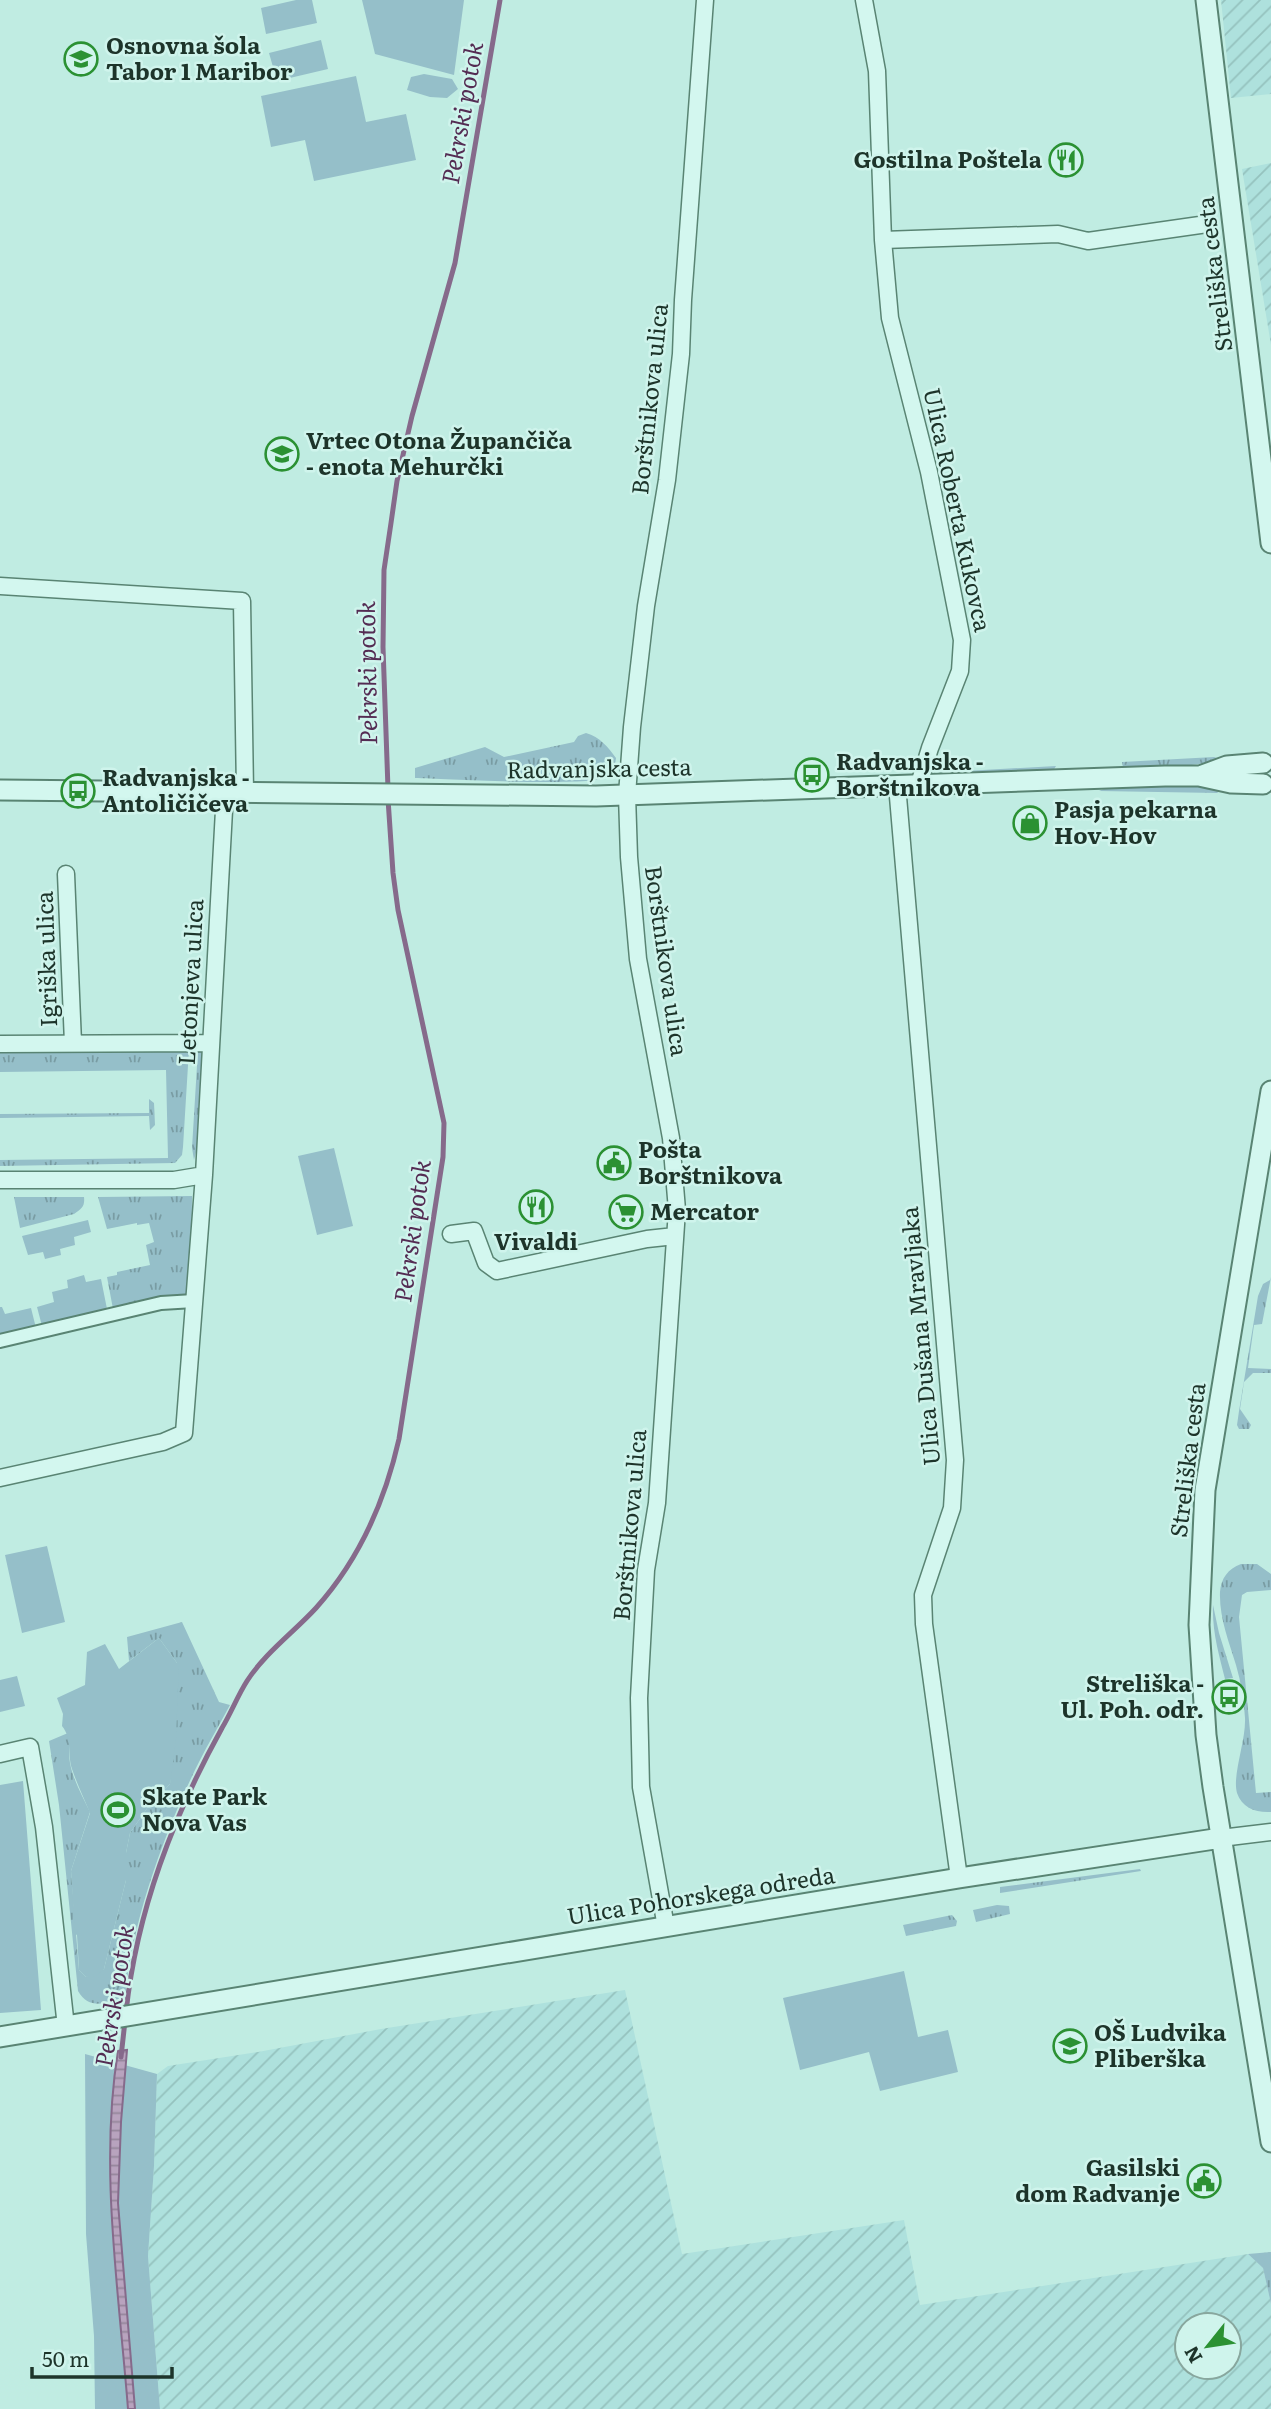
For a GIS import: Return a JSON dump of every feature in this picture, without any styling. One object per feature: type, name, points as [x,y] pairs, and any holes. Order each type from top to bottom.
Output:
[{"type":"street","name":"Borštnikova ulica","points":[[666,1927],[641,1787],[639,1698],[646,1570],[657,1503],[676,1199],[671,1138],[638,959],[629,857],[628,795],[632,727],[646,606],[667,480],[681,354],[705,0]]},
{"type":"street","name":"Ulica Roberta Kukovca","points":[[864,0],[877,71],[883,240],[890,318],[929,472],[962,640],[960,671],[919,784]]},
{"type":"street","name":"Streliška cesta","points":[[1206,0],[1271,543]]},
{"type":"street","points":[[883,240],[1058,234],[1088,241],[1207,224]]},
{"type":"street","name":"Letonjeva ulica","points":[[0,586],[242,601],[235,792],[210,1043],[204,1175],[184,1433],[163,1442],[0,1479]]},
{"type":"street","name":"Radvanjska cesta","points":[[1199,776],[1267,757]]},
{"type":"street","points":[[1267,757],[1261,770],[1267,790]]},
{"type":"street","name":"Radvanjska cesta","points":[[0,790],[628,795],[1199,776],[1267,790]]},
{"type":"street","name":"Ulica Dušana Mravljaka","points":[[897,785],[955,1460],[951,1508],[923,1595],[924,1624],[959,1878]]},
{"type":"street","name":"Igriška ulica","points":[[66,874],[73,1043]]},
{"type":"street","name":"Igriška ulica","points":[[0,1044],[210,1043]]},
{"type":"street","name":"Streliška cesta","points":[[1271,1091],[1205,1490],[1199,1625],[1206,1735],[1271,2142]]},
{"type":"street","points":[[0,1180],[174,1180],[204,1175]]},
{"type":"street","points":[[452,1234],[474,1231],[486,1263],[497,1271],[647,1239],[675,1236]]},
{"type":"street","points":[[0,1341],[161,1303],[194,1301]]},
{"type":"street","points":[[0,1754],[30,1747],[44,1827],[66,2027],[0,2037]]},
{"type":"street","name":"Ulica Pohorskega odreda","points":[[66,2027],[959,1878],[1271,1832]]},
{"type":"shaded area","points":[[1221,0],[1271,0],[1271,94],[1231,98]]},
{"type":"shaded area","points":[[1271,163],[1271,345],[1242,169]]},
{"type":"shaded area","points":[[625,1990],[682,2254],[904,2220],[920,2305],[1248,2254],[1263,2268],[1271,2304],[1271,2409],[160,2409],[148,2256],[157,2074],[168,2066],[381,2029]]},
{"type":"shaded area","points":[[127,2050],[118,2203],[135,2409],[128,2409],[110,2184],[110,2139],[118,2051]]},
{"type":"green space","points":[[296,0],[312,0],[317,23],[266,34],[261,8]]},
{"type":"green space","points":[[362,0],[464,0],[454,75],[375,54]]},
{"type":"green space","points":[[321,40],[328,69],[277,81],[269,53]]},
{"type":"green space","points":[[424,74],[452,79],[458,89],[447,98],[430,97],[407,90],[411,77]]},
{"type":"green space","points":[[356,76],[366,122],[406,114],[416,160],[314,181],[305,140],[271,147],[261,96]]},
{"type":"green space","points":[[586,733],[600,740],[616,758],[614,769],[607,777],[574,782],[415,778],[415,768],[485,747],[504,757],[574,742],[578,736]]},
{"type":"green space","points":[[1214,757],[1220,759],[1172,767],[1123,768],[1122,762]]},
{"type":"green space","points":[[1056,766],[1053,771],[964,772],[965,771]]},
{"type":"green space","points":[[1186,785],[1221,790],[1217,793],[1099,791],[1111,786]]},
{"type":"green space","points":[[189,1049],[183,1147],[182,1155],[175,1163],[0,1166],[0,1160],[168,1158],[166,1070],[0,1072],[0,1051]]},
{"type":"green space","points":[[198,1049],[203,1051],[194,1160],[192,1148]]},
{"type":"green space","points":[[149,1099],[154,1103],[155,1125],[150,1130],[149,1116],[0,1118],[0,1114],[149,1113]]},
{"type":"green space","points":[[334,1148],[353,1226],[317,1235],[298,1156]]},
{"type":"green space","points":[[192,1196],[191,1293],[113,1309],[107,1277],[117,1275],[117,1272],[150,1265],[146,1245],[154,1242],[149,1223],[107,1229],[98,1197]]},
{"type":"green space","points":[[14,1197],[84,1197],[84,1200],[82,1207],[74,1214],[20,1228]]},
{"type":"green space","points":[[88,1220],[91,1232],[74,1237],[75,1245],[60,1249],[61,1255],[45,1259],[43,1252],[28,1255],[22,1236]]},
{"type":"green space","points":[[84,1275],[86,1282],[101,1279],[107,1309],[42,1326],[37,1307],[54,1302],[52,1292],[68,1288],[67,1280]]},
{"type":"green space","points":[[1271,1277],[1262,1324],[1254,1325],[1248,1368],[1271,1369],[1271,1373],[1253,1373],[1244,1382],[1240,1409],[1251,1425],[1249,1429],[1239,1429],[1239,1411],[1258,1296],[1263,1284]]},
{"type":"green space","points":[[0,1307],[5,1314],[31,1308],[36,1328],[0,1336]]},
{"type":"green space","points":[[47,1546],[65,1622],[22,1633],[5,1555]]},
{"type":"green space","points":[[1241,1564],[1257,1564],[1271,1574],[1271,1590],[1247,1592],[1242,1595],[1239,1617],[1256,1793],[1271,1792],[1271,1812],[1260,1812],[1246,1806],[1239,1798],[1236,1786],[1245,1712],[1223,1620],[1220,1592],[1226,1575]]},
{"type":"green space","points":[[1213,1605],[1233,1678],[1225,1679],[1215,1634]]},
{"type":"green space","points":[[182,1622],[219,1702],[230,1705],[186,1789],[162,1847],[134,1939],[125,1999],[93,2003],[82,1997],[78,1991],[59,1805],[49,1741],[68,1733],[71,1769],[90,1812],[71,1871],[79,1970],[86,1977],[104,1969],[126,1880],[126,1853],[130,1833],[148,1807],[170,1784],[177,1663],[159,1638],[129,1661],[127,1637]]},
{"type":"green space","name":"Skate Park Nova Vas","points":[[159,1638],[177,1663],[179,1662],[176,1739],[170,1784],[148,1807],[130,1833],[126,1853],[126,1880],[104,1969],[96,1976],[86,1977],[79,1970],[71,1871],[90,1813],[72,1769],[68,1736],[62,1726],[63,1714],[57,1698],[85,1685],[87,1652],[105,1644],[119,1669]]},
{"type":"green space","points":[[17,1676],[25,1706],[0,1712],[0,1680]]},
{"type":"green space","points":[[23,1781],[41,2010],[0,2013],[0,1785]]},
{"type":"green space","points":[[1141,1871],[1000,1893],[1000,1887]]},
{"type":"green space","points":[[997,1905],[1009,1906],[1010,1914],[976,1922],[973,1910]]},
{"type":"green space","points":[[952,1915],[957,1921],[956,1926],[906,1936],[903,1925]]},
{"type":"green space","points":[[904,1971],[918,2037],[948,2030],[958,2072],[880,2091],[869,2052],[800,2070],[783,1998]]},
{"type":"green space","points":[[85,2054],[157,2074],[148,2256],[160,2409],[95,2409],[94,2336],[86,2234]]},
{"type":"green space","points":[[1271,2252],[1271,2304],[1263,2268],[1248,2254]]},
{"type":"waterway","name":"Pekrski potok","points":[[388,789],[383,647],[384,570],[397,481],[412,416],[455,263],[500,0]]},
{"type":"waterway","name":"Pekrski potok","points":[[126,2012],[131,1974],[148,1901],[173,1830],[204,1762],[254,1671],[316,1608],[345,1570],[378,1507],[399,1439],[443,1157],[444,1123],[398,910],[388,799]]},
{"type":"waterway","name":"Pekrski potok","points":[[121,2057],[125,2021]]},
{"type":"place","name":"Osnovna šola Tabor 1 Maribor","points":[[81,59]]},
{"type":"place","name":"Gostilna Poštela","points":[[1066,160]]},
{"type":"place","name":"Vrtec Otona Župančiča - enota Mehurčki","points":[[282,454]]},
{"type":"place","name":"Radvanjska - Borštnikova","points":[[812,775]]},
{"type":"place","name":"Radvanjska - Antoličičeva","points":[[78,791]]},
{"type":"place","name":"Pasja pekarna Hov-Hov","points":[[1030,823]]},
{"type":"place","name":"Pošta Borštnikova","points":[[614,1163]]},
{"type":"place","name":"Vivaldi","points":[[536,1207]]},
{"type":"place","name":"Mercator","points":[[626,1212]]},
{"type":"place","name":"Streliška - Ul. Poh. odr.","points":[[1229,1697]]},
{"type":"place","name":"Skate Park Nova Vas","points":[[118,1810]]},
{"type":"place","name":"OŠ Ludvika Pliberška","points":[[1070,2046]]},
{"type":"place","name":"Gasilski dom Radvanje","points":[[1204,2181]]}]
